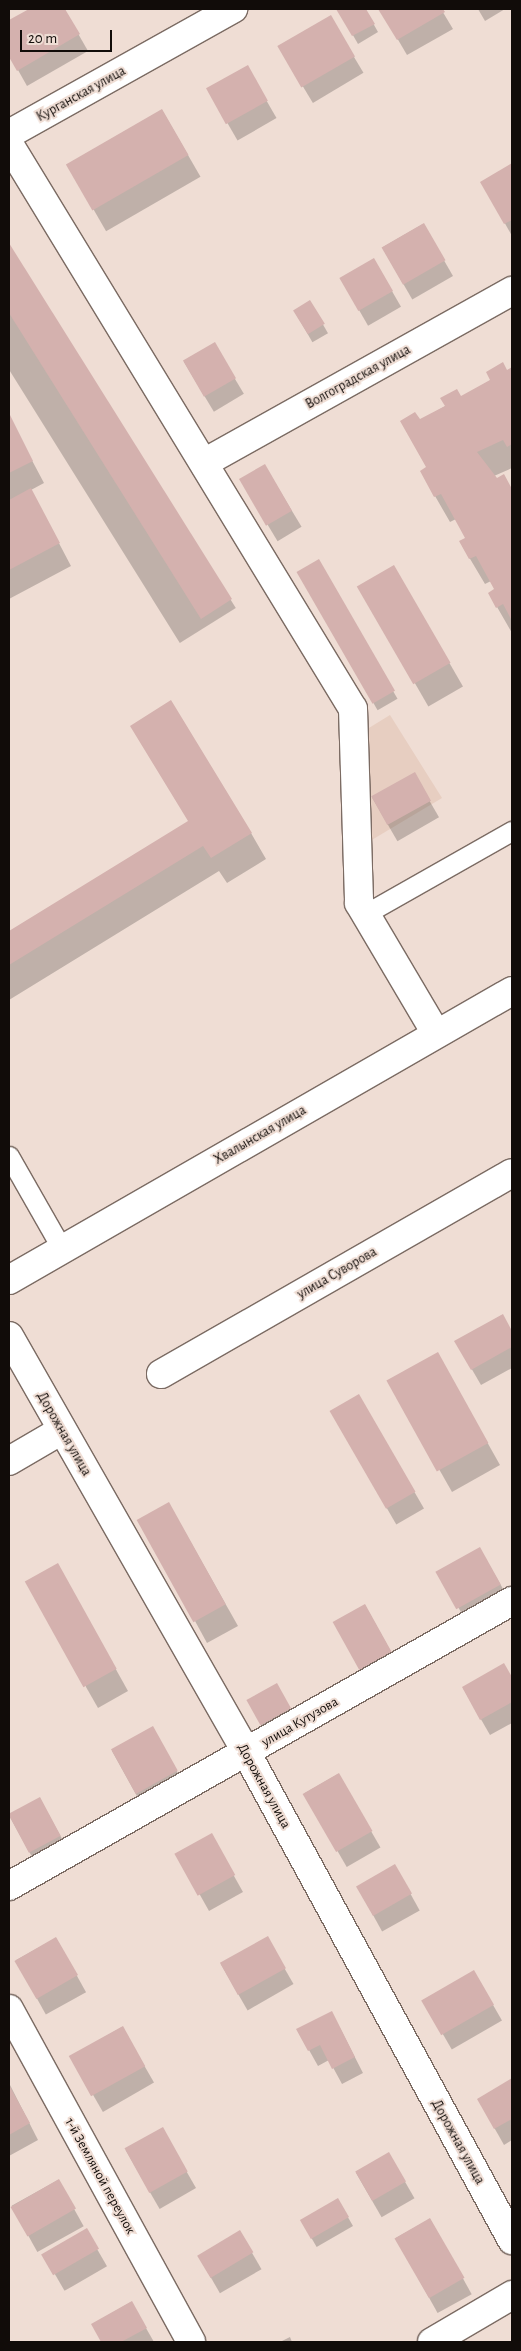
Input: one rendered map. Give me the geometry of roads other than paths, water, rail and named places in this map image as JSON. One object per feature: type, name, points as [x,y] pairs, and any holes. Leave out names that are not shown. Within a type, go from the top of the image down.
[{"type":"street","name":"Курганская улица","points":[[9,134],[233,9]]},
{"type":"street","points":[[9,144],[353,710],[359,902],[436,1032]]},
{"type":"street","name":"Волгоградская улица","points":[[204,463],[512,292]]},
{"type":"street","name":"Хвалынская улица","points":[[9,1280],[436,1032],[512,991]]},
{"type":"street","name":"улица Суворова","points":[[162,1374],[512,1173]]},
{"type":"street","name":"Дорожная улица","points":[[9,1336],[246,1752],[512,2240]]},
{"type":"street","points":[[9,1461],[62,1430]]},
{"type":"street","name":"улица Кутузова","points":[[9,1886],[512,1603]]},
{"type":"street","name":"1-й Земляной переулок","points":[[9,2009],[191,2342]]},
{"type":"street","points":[[432,2342],[512,2296]]},
{"type":"lane","points":[[366,914],[512,831]]},
{"type":"lane","points":[[9,1156],[62,1249]]}]
